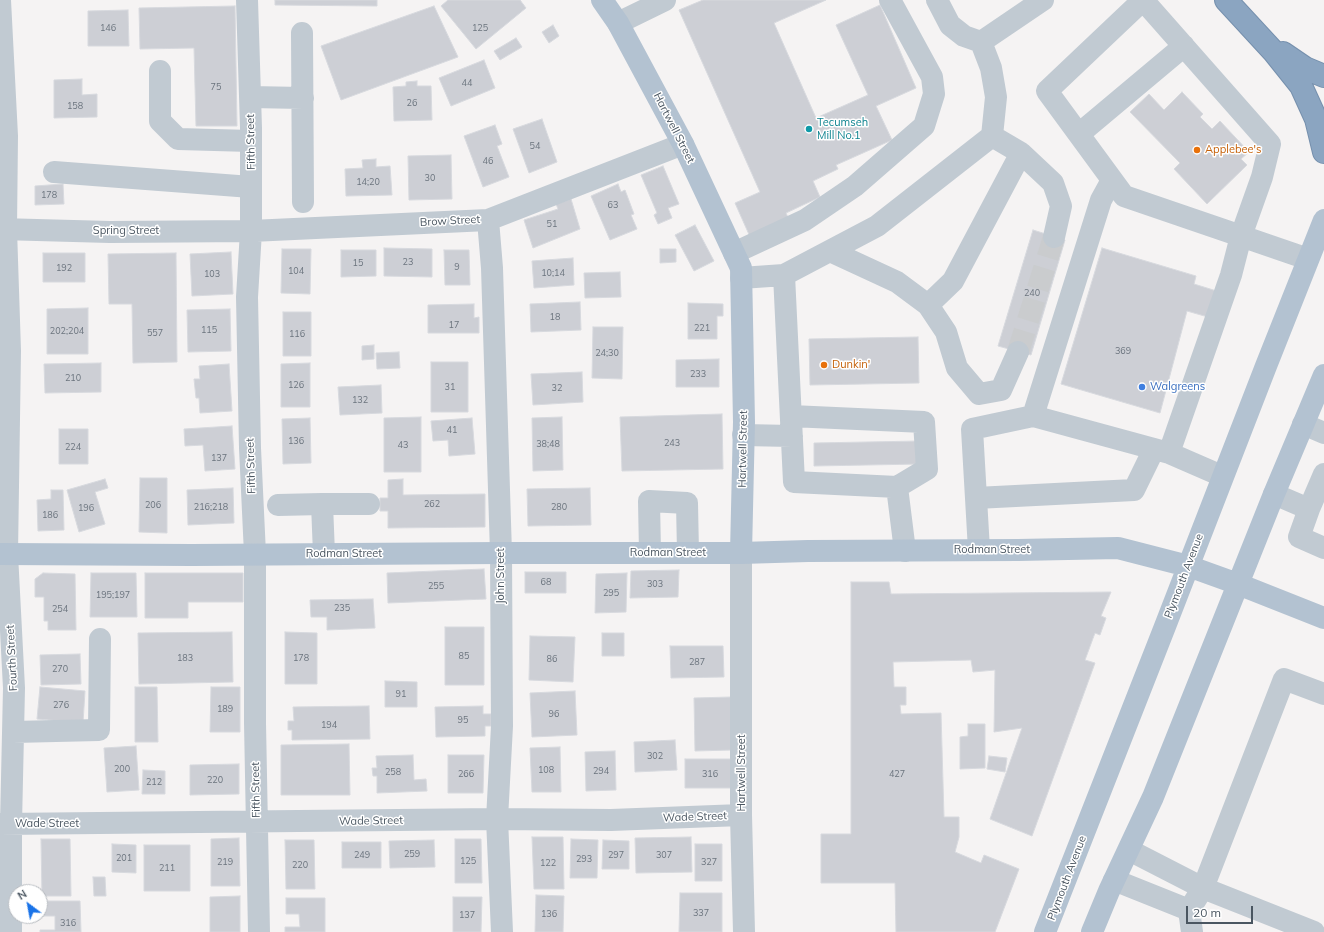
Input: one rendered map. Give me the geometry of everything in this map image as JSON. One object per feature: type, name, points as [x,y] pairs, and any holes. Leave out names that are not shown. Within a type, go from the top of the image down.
[{"type":"highway","points":[[1226,0],[1280,59],[1300,86],[1316,119],[1324,152]]},
{"type":"highway","points":[[1251,27],[1291,59],[1305,68],[1324,76]]},
{"type":"main road","name":"Hartwell Street","points":[[602,0],[618,23],[683,144],[741,268],[743,435],[741,553]]},
{"type":"main road","name":"Plymouth Avenue","points":[[1045,932],[1162,636],[1222,476],[1324,220]]},
{"type":"main road","points":[[1092,932],[1114,880],[1154,797],[1274,494],[1324,375]]},
{"type":"main road","name":"Rodman Street","points":[[3,554],[192,555],[741,553],[1118,548],[1188,566],[1324,618]]},
{"type":"street","name":"Fourth Street","points":[[0,0],[7,136],[3,229],[10,351],[9,451],[3,554],[14,688],[13,732],[5,824],[11,932]]},
{"type":"street","name":"Fifth Street","points":[[247,0],[251,141],[251,231],[247,297],[250,448],[255,554],[256,822],[259,932]]},
{"type":"street","points":[[618,23],[665,0]]},
{"type":"street","points":[[734,253],[805,220],[855,186],[924,126],[934,94],[932,77],[890,0]]},
{"type":"street","points":[[741,278],[784,275],[877,226],[992,136],[996,97],[991,68],[981,42],[964,36],[950,25],[937,0]]},
{"type":"street","points":[[981,42],[1043,0]]},
{"type":"street","points":[[976,498],[1134,490],[1161,451],[1231,275],[1241,236],[1262,177],[1270,144],[1143,0],[1048,91],[1124,196],[1241,236],[1308,259]]},
{"type":"street","points":[[302,33],[303,202]]},
{"type":"street","points":[[1079,134],[1184,46]]},
{"type":"street","points":[[160,71],[160,121],[178,139],[251,141]]},
{"type":"street","points":[[250,96],[303,98]]},
{"type":"street","points":[[992,136],[1021,153],[1053,183],[1061,206],[1054,237]]},
{"type":"street","name":"Brow Street","points":[[251,231],[488,220],[683,144]]},
{"type":"street","points":[[928,305],[953,281],[1021,153]]},
{"type":"street","points":[[54,172],[251,187]]},
{"type":"street","points":[[1033,416],[1101,200],[1112,180]]},
{"type":"street","name":"John Street","points":[[488,220],[492,268],[501,553],[502,726],[497,819],[502,932]]},
{"type":"street","name":"Spring Street","points":[[3,229],[110,232],[251,231]]},
{"type":"street","points":[[830,251],[897,282],[928,305],[946,332],[957,368],[979,394],[1000,390],[1018,352]]},
{"type":"street","points":[[743,435],[791,426],[924,422],[927,469],[897,487],[794,482],[791,426],[784,275]]},
{"type":"street","points":[[979,550],[972,429],[1033,416],[1161,451],[1222,476]]},
{"type":"street","points":[[1303,424],[1324,433]]},
{"type":"street","points":[[1324,474],[1308,509],[1299,537],[1324,548]]},
{"type":"street","points":[[897,487],[905,551]]},
{"type":"street","points":[[1274,494],[1308,509]]},
{"type":"street","points":[[650,553],[649,501],[687,503],[688,553]]},
{"type":"street","points":[[322,504],[324,554]]},
{"type":"street","points":[[278,505],[369,504]]},
{"type":"street","name":"Hartwell Street","points":[[741,553],[744,932]]},
{"type":"street","points":[[13,732],[99,730],[100,639]]},
{"type":"street","points":[[1192,932],[1189,910],[1203,888],[1284,679],[1324,694]]},
{"type":"street","name":"Wade Street","points":[[5,824],[497,819],[611,820],[742,815]]},
{"type":"street","points":[[1129,850],[1203,888],[1314,932]]},
{"type":"street","points":[[1114,880],[1189,910]]},
{"type":"building","points":[[275,0],[377,0],[377,6],[275,5]]},
{"type":"building","points":[[448,0],[520,0],[526,8],[476,49],[441,6]]},
{"type":"building","name":"Tecumseh Mill No.1","points":[[703,0],[826,0],[774,23],[816,118],[868,95],[836,25],[880,5],[916,88],[876,106],[892,140],[836,165],[838,169],[813,181],[820,197],[786,213],[790,222],[751,239],[735,203],[760,192],[679,10]]},
{"type":"building","points":[[235,6],[237,126],[196,126],[194,48],[140,49],[139,8]]},
{"type":"building","points":[[434,6],[458,57],[341,100],[321,46]]},
{"type":"building","points":[[128,10],[129,46],[88,46],[88,11]]},
{"type":"building","points":[[553,25],[559,36],[549,43],[542,32]]},
{"type":"building","points":[[516,38],[522,47],[500,60],[494,51]]},
{"type":"building","points":[[484,60],[495,88],[451,106],[439,78]]},
{"type":"building","points":[[82,79],[82,95],[97,94],[97,117],[54,118],[54,80]]},
{"type":"building","points":[[417,81],[417,86],[431,86],[432,120],[394,121],[393,87],[406,86],[406,82]]},
{"type":"building","points":[[1182,92],[1203,114],[1200,117],[1212,129],[1220,121],[1249,152],[1241,159],[1247,165],[1207,204],[1174,169],[1180,163],[1130,112],[1149,94],[1164,110]]},
{"type":"building","points":[[542,119],[557,162],[529,173],[513,129]]},
{"type":"building","points":[[495,125],[502,144],[497,146],[509,177],[483,187],[464,136]]},
{"type":"building","points":[[451,155],[452,199],[409,200],[408,156]]},
{"type":"building","points":[[376,159],[376,167],[390,166],[392,195],[346,196],[345,169],[363,168],[362,160]]},
{"type":"building","points":[[663,166],[679,204],[668,208],[672,218],[658,224],[654,215],[657,213],[641,175]]},
{"type":"building","points":[[63,184],[64,204],[35,205],[35,186]]},
{"type":"building","points":[[618,184],[621,192],[625,190],[634,214],[631,215],[637,229],[610,240],[591,196]]},
{"type":"building","points":[[571,199],[580,229],[533,248],[524,220],[558,209],[556,204]]},
{"type":"building","points":[[695,225],[714,261],[694,271],[675,235]]},
{"type":"building","points":[[1033,230],[1065,240],[1031,355],[998,346]]},
{"type":"building","points":[[384,248],[432,249],[432,277],[384,276]]},
{"type":"building","points":[[1102,248],[1196,276],[1194,284],[1223,293],[1215,319],[1187,311],[1160,413],[1061,384]]},
{"type":"building","points":[[282,249],[311,249],[310,294],[281,293]]},
{"type":"building","points":[[660,249],[676,249],[676,262],[660,263]]},
{"type":"building","points":[[341,250],[376,250],[376,276],[341,277]]},
{"type":"building","points":[[444,250],[469,250],[470,285],[445,285]]},
{"type":"building","points":[[231,252],[233,294],[192,296],[190,254]]},
{"type":"building","points":[[43,253],[85,253],[85,282],[43,282]]},
{"type":"building","points":[[176,253],[177,362],[133,363],[132,304],[109,304],[108,254]]},
{"type":"building","points":[[573,258],[574,285],[534,288],[532,261]]},
{"type":"building","points":[[620,272],[621,297],[585,298],[584,273]]},
{"type":"building","points":[[580,302],[581,330],[531,332],[530,304]]},
{"type":"building","points":[[688,303],[723,304],[723,316],[717,316],[717,339],[688,339]]},
{"type":"building","points":[[474,304],[474,318],[479,317],[479,333],[428,333],[428,305]]},
{"type":"building","points":[[88,308],[88,354],[47,354],[47,309]]},
{"type":"building","points":[[230,309],[231,351],[188,352],[187,310]]},
{"type":"building","points":[[283,312],[311,312],[311,356],[283,356]]},
{"type":"building","points":[[593,327],[623,327],[622,379],[592,378]]},
{"type":"building","points":[[918,337],[919,383],[810,385],[809,339]]},
{"type":"building","points":[[374,345],[374,359],[362,360],[362,346]]},
{"type":"building","points":[[399,352],[400,368],[377,369],[376,353]]},
{"type":"building","points":[[719,359],[719,387],[676,387],[676,360]]},
{"type":"building","points":[[431,362],[468,362],[468,412],[431,412]]},
{"type":"building","points":[[101,363],[101,392],[45,393],[44,364]]},
{"type":"building","points":[[310,363],[310,407],[281,407],[281,364]]},
{"type":"building","points":[[229,364],[232,411],[200,413],[199,398],[196,398],[194,379],[200,379],[199,366]]},
{"type":"building","points":[[582,372],[583,402],[533,405],[531,374]]},
{"type":"building","points":[[381,385],[382,413],[340,415],[338,387]]},
{"type":"building","points":[[722,414],[723,469],[622,471],[620,417]]},
{"type":"building","points":[[421,417],[421,472],[384,472],[384,418]]},
{"type":"building","points":[[562,417],[563,470],[533,471],[532,418]]},
{"type":"building","points":[[310,418],[311,463],[283,464],[282,419]]},
{"type":"building","points":[[472,418],[475,454],[449,456],[448,440],[433,441],[431,421]]},
{"type":"building","points":[[232,426],[235,469],[205,471],[203,445],[185,446],[184,429]]},
{"type":"building","points":[[59,429],[88,429],[88,464],[59,464]]},
{"type":"building","points":[[920,441],[920,464],[814,466],[814,443]]},
{"type":"building","points":[[140,478],[167,478],[167,533],[139,532]]},
{"type":"building","points":[[105,479],[108,488],[95,492],[105,524],[79,532],[67,490]]},
{"type":"building","points":[[403,479],[403,495],[485,494],[485,527],[388,528],[388,511],[380,511],[380,498],[388,498],[388,480]]},
{"type":"building","points":[[233,488],[234,523],[188,525],[187,490]]},
{"type":"building","points":[[590,488],[591,525],[528,526],[527,489]]},
{"type":"building","points":[[51,490],[63,490],[64,530],[38,531],[37,500],[51,499]]},
{"type":"building","points":[[484,569],[486,599],[388,603],[387,573]]},
{"type":"building","points":[[679,570],[678,597],[630,598],[631,571]]},
{"type":"building","points":[[525,572],[566,572],[566,593],[525,593]]},
{"type":"building","points":[[43,573],[75,574],[76,630],[48,630],[48,621],[44,621],[44,597],[35,597],[35,579]]},
{"type":"building","points":[[91,573],[136,573],[137,617],[90,617]]},
{"type":"building","points":[[145,573],[243,573],[243,602],[188,602],[188,618],[145,618]]},
{"type":"building","points":[[627,573],[626,612],[595,613],[596,574]]},
{"type":"building","points":[[851,582],[889,582],[891,594],[1111,592],[1101,616],[1106,618],[1100,635],[1095,633],[1085,660],[1095,663],[1032,836],[990,819],[1022,728],[994,732],[995,670],[973,672],[971,660],[893,662],[894,687],[906,687],[906,705],[900,705],[901,714],[941,713],[944,817],[959,817],[959,837],[955,852],[981,863],[984,855],[1019,869],[995,932],[896,932],[895,883],[821,883],[821,834],[851,834]]},
{"type":"building","points":[[373,599],[375,628],[327,630],[327,617],[311,617],[310,600]]},
{"type":"building","points":[[445,627],[484,627],[484,685],[445,685]]},
{"type":"building","points":[[232,632],[233,682],[139,684],[138,633]]},
{"type":"building","points":[[285,632],[317,633],[317,684],[285,684]]},
{"type":"building","points":[[602,633],[624,633],[624,656],[602,656]]},
{"type":"building","points":[[530,636],[575,637],[573,682],[529,680]]},
{"type":"building","points":[[670,646],[723,646],[724,677],[671,678]]},
{"type":"building","points":[[80,654],[81,684],[41,685],[40,655]]},
{"type":"building","points":[[385,681],[417,682],[417,707],[385,707]]},
{"type":"building","points":[[40,687],[85,691],[83,723],[37,719]]},
{"type":"building","points":[[135,687],[157,687],[158,742],[135,742]]},
{"type":"building","points":[[211,687],[240,687],[240,732],[210,732]]},
{"type":"building","points":[[575,691],[577,735],[532,737],[530,693]]},
{"type":"building","points":[[731,697],[732,750],[695,751],[694,698]]},
{"type":"building","points":[[369,706],[370,739],[292,740],[292,730],[288,730],[288,721],[294,721],[293,707]]},
{"type":"building","points":[[483,706],[483,714],[491,714],[491,726],[485,726],[485,736],[436,737],[435,707]]},
{"type":"building","points":[[968,724],[985,724],[985,768],[960,769],[960,737],[968,736]]},
{"type":"building","points":[[675,740],[677,770],[635,772],[634,742]]},
{"type":"building","points":[[349,744],[350,795],[281,795],[281,745]]},
{"type":"building","points":[[136,746],[139,790],[107,792],[104,748]]},
{"type":"building","points":[[560,747],[561,792],[532,792],[530,748]]},
{"type":"building","points":[[615,751],[616,790],[586,791],[585,752]]},
{"type":"building","points":[[413,755],[414,780],[426,779],[427,791],[377,793],[377,776],[373,776],[372,768],[377,768],[376,756]]},
{"type":"building","points":[[448,755],[484,755],[483,793],[448,793]]},
{"type":"building","points":[[989,756],[1007,758],[1005,772],[987,769]]},
{"type":"building","points":[[685,759],[735,759],[735,788],[685,788]]},
{"type":"building","points":[[239,764],[239,794],[190,795],[190,765]]},
{"type":"building","points":[[143,770],[165,771],[165,794],[142,794]]},
{"type":"building","points":[[532,837],[563,837],[564,889],[534,889]]},
{"type":"building","points":[[691,837],[692,872],[636,873],[635,838]]},
{"type":"building","points":[[239,838],[240,886],[211,886],[211,839]]},
{"type":"building","points":[[41,839],[70,839],[71,896],[48,896],[48,884],[42,884]]},
{"type":"building","points":[[455,839],[481,839],[482,883],[455,883]]},
{"type":"building","points":[[571,839],[598,840],[597,878],[570,878]]},
{"type":"building","points":[[285,840],[314,840],[315,889],[286,889]]},
{"type":"building","points":[[434,840],[435,867],[390,868],[389,841]]},
{"type":"building","points":[[603,840],[629,841],[629,869],[602,869]]},
{"type":"building","points":[[342,842],[381,842],[381,868],[342,868]]},
{"type":"building","points":[[112,844],[136,845],[136,873],[112,872]]},
{"type":"building","points":[[695,844],[722,844],[722,881],[695,881]]},
{"type":"building","points":[[144,845],[190,845],[190,891],[144,891]]},
{"type":"building","points":[[93,877],[105,877],[106,896],[94,896]]},
{"type":"building","points":[[680,893],[722,893],[722,932],[679,932]]},
{"type":"building","points":[[536,895],[564,896],[563,932],[535,932]]},
{"type":"building","points":[[240,896],[240,932],[210,932],[210,897]]},
{"type":"building","points":[[453,897],[482,897],[481,932],[453,932]]},
{"type":"building","points":[[286,898],[325,898],[325,932],[285,932],[285,927],[300,927],[299,914],[286,914]]},
{"type":"building","points":[[48,901],[80,901],[81,932],[40,932],[40,930],[55,930],[55,916],[48,916]]},
{"type":"tunnel","points":[[1018,352],[1054,237]]},
{"type":"place","name":"Tecumseh Mill No.1","points":[[809,129]]},
{"type":"place","name":"Applebee's","points":[[1197,150]]},
{"type":"place","name":"Dunkin'","points":[[824,365]]},
{"type":"place","name":"Walgreens","points":[[1142,387]]}]
